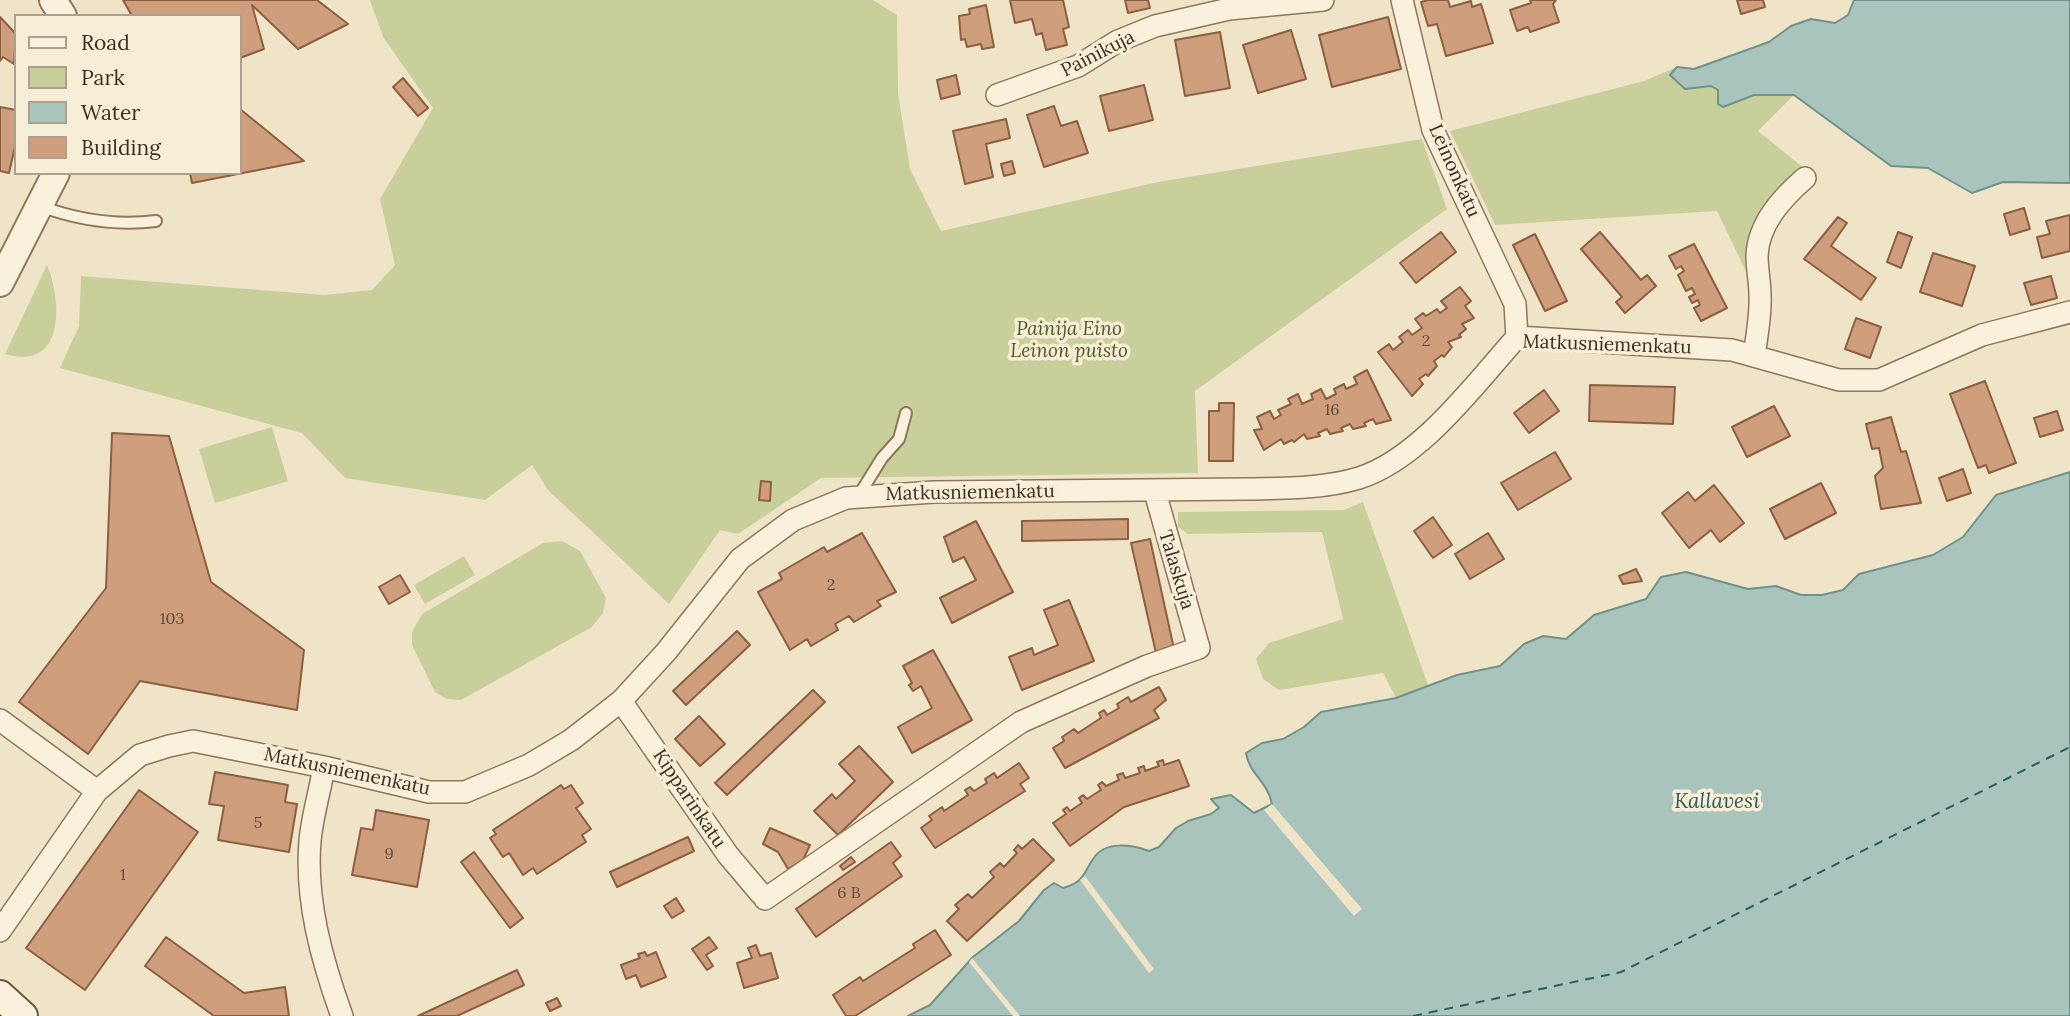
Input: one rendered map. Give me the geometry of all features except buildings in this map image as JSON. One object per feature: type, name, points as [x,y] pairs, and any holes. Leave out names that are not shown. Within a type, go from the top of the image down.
[{"type":"main road","points":[[0,995],[23,1016]]},
{"type":"street","name":"Painikuja","points":[[997,95],[1078,66],[1118,41],[1155,26],[1229,9],[1323,0]]},
{"type":"street","name":"Leinonkatu","points":[[1402,0],[1433,130],[1515,304],[1517,337]]},
{"type":"street","points":[[0,283],[55,175]]},
{"type":"street","points":[[1754,355],[1760,296],[1757,252],[1769,217],[1787,193],[1805,178]]},
{"type":"street","name":"Matkusniemenkatu","points":[[0,931],[97,791],[141,755],[193,741],[324,767],[429,792],[466,792],[529,765],[571,740],[621,701],[666,652],[740,559],[793,520],[859,495],[1155,492],[1309,487],[1360,478],[1404,456],[1517,337],[1732,350],[1839,380],[1879,380],[1982,335],[2070,312]]},
{"type":"street","name":"Talaskuja","points":[[763,896],[1021,722],[1147,666],[1199,648],[1155,492]]},
{"type":"street","name":"Kipparinkatu","points":[[621,701],[728,855],[763,896]]},
{"type":"street","points":[[0,720],[97,791]]},
{"type":"street","points":[[324,767],[310,840],[310,886],[326,972],[342,1016]]},
{"type":"lane","points":[[40,206],[63,214],[123,225],[156,221]]},
{"type":"lane","points":[[859,495],[882,458],[899,439],[906,413]]},
{"type":"green space","name":"Painija Eino Leinon puisto","points":[[370,0],[873,0],[897,15],[898,93],[910,169],[941,231],[1158,182],[1422,139],[1447,209],[1195,391],[1198,473],[821,478],[738,534],[720,530],[669,604],[548,490],[532,465],[485,500],[345,478],[302,433],[60,368],[79,326],[81,276],[324,295],[372,290],[395,265],[380,199],[433,108],[383,37]]},
{"type":"green space","points":[[1677,67],[1670,75],[1685,89],[1711,85],[1718,90],[1718,104],[1722,106],[1754,95],[1794,95],[1758,131],[1805,169],[1749,278],[1717,211],[1495,225],[1450,131],[1644,81]]},
{"type":"green space","points":[[47,265],[52,280],[56,315],[48,344],[39,353],[24,357],[5,354]]},
{"type":"green space","points":[[272,427],[288,481],[215,503],[199,449]]},
{"type":"green space","points":[[1363,502],[1429,688],[1396,698],[1383,673],[1279,690],[1263,679],[1256,659],[1269,643],[1343,619],[1322,532],[1188,534],[1178,527],[1178,512],[1344,510]]},
{"type":"green space","points":[[562,541],[580,551],[606,598],[603,613],[592,627],[461,700],[447,699],[435,692],[412,645],[412,632],[422,614],[543,543]]},
{"type":"green space","points":[[464,556],[475,575],[425,604],[414,585]]},
{"type":"water","points":[[1854,0],[2070,0],[2070,183],[2003,182],[1972,193],[1928,168],[1891,166],[1794,95],[1754,95],[1723,107],[1718,104],[1718,90],[1711,86],[1685,89],[1670,75],[1677,67],[1694,69],[1769,42],[1791,26],[1811,19],[1835,23],[1848,15]]},
{"type":"water","name":"Kallavesi","points":[[2070,472],[2070,1016],[908,1016],[930,1005],[973,957],[1019,921],[1044,890],[1054,883],[1063,888],[1075,883],[1104,849],[1127,846],[1149,851],[1159,847],[1176,828],[1219,808],[1211,799],[1231,795],[1254,813],[1272,804],[1246,753],[1262,743],[1283,739],[1304,727],[1321,712],[1396,698],[1457,675],[1500,666],[1524,644],[1543,636],[1566,639],[1594,615],[1646,599],[1661,577],[1686,572],[1748,589],[1776,586],[1801,595],[1822,595],[1843,590],[1859,574],[1933,555],[1963,537],[1996,495]]},
{"type":"pier","points":[[1272,804],[1362,909],[1354,916],[1264,810]]},
{"type":"pier","points":[[1085,876],[1154,969],[1149,973],[1080,880]]},
{"type":"pier","points":[[972,958],[1020,1016],[1013,1016],[969,962]]},
{"type":"ferry route","points":[[1413,1016],[1621,972],[2070,747]]}]
